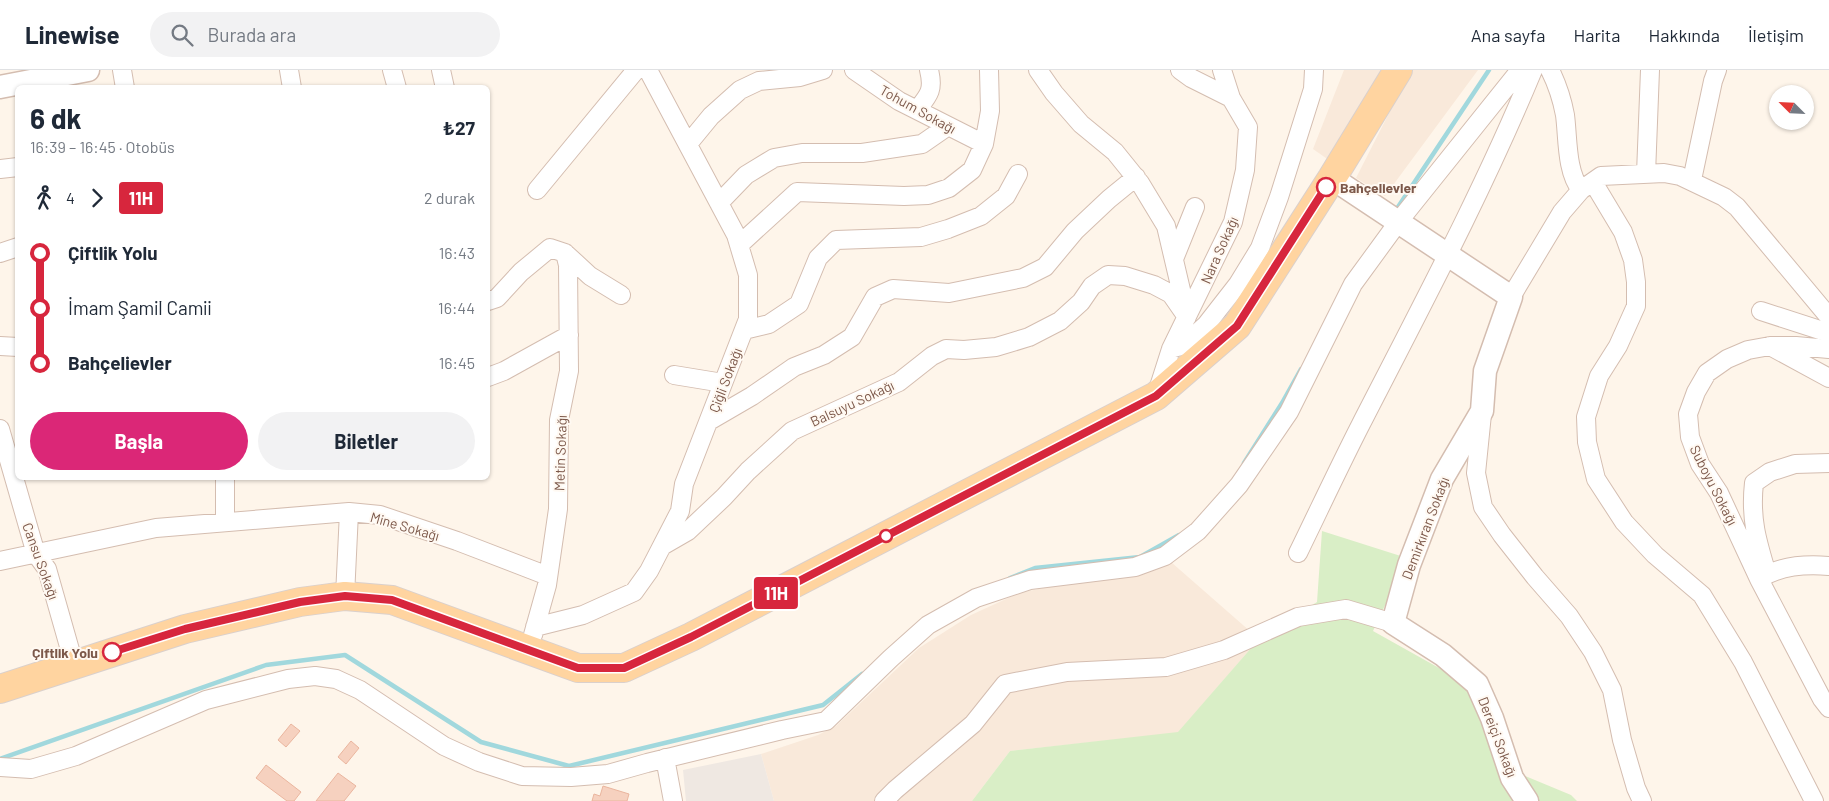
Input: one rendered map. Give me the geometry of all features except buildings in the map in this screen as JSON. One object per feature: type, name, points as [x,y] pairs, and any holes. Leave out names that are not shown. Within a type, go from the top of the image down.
[{"type":"main road","points":[[0,688],[185,629],[300,602],[345,596],[392,600],[531,638],[578,668],[624,668],[691,637],[1156,396],[1237,326],[1332,178],[1398,70]]},
{"type":"street","points":[[0,87],[88,70]]},
{"type":"street","points":[[122,70],[124,85]]},
{"type":"street","points":[[289,70],[292,85]]},
{"type":"street","points":[[392,70],[396,85]]},
{"type":"street","points":[[441,70],[444,85]]},
{"type":"street","points":[[537,190],[636,70]]},
{"type":"street","name":"Çiğli Sokağı","points":[[531,638],[634,592],[649,570],[680,511],[684,484],[748,319],[748,274],[736,235],[648,70]]},
{"type":"street","points":[[688,144],[711,116],[740,90],[758,81],[800,77],[823,70]]},
{"type":"street","name":"Tohum Sokağı","points":[[854,70],[899,101],[984,144]]},
{"type":"street","points":[[917,110],[929,94],[932,82],[930,70]]},
{"type":"street","points":[[739,245],[797,192],[928,196],[949,188],[972,170],[984,144],[990,111],[990,70]]},
{"type":"street","points":[[1038,70],[1054,94],[1081,124],[1115,152],[1136,177],[1166,226],[1187,317]]},
{"type":"street","points":[[1180,70],[1191,78],[1231,98]]},
{"type":"street","name":"Nara Sokağı","points":[[1156,396],[1171,349],[1233,222],[1245,170],[1248,127],[1231,98],[1222,70]]},
{"type":"street","points":[[1171,349],[1184,345],[1206,325],[1238,284],[1260,248],[1280,196],[1313,89],[1314,70]]},
{"type":"street","points":[[0,767],[31,769],[67,758],[206,700],[288,679],[315,676],[336,679],[360,690],[444,746],[479,762],[522,776],[571,777],[608,774],[665,758],[826,721],[928,625],[976,598],[1030,580],[1135,567],[1165,556],[1198,531],[1238,485],[1289,412],[1353,284],[1392,217],[1520,70]]},
{"type":"street","points":[[1298,553],[1360,426],[1448,254],[1534,70]]},
{"type":"street","points":[[1550,70],[1557,86],[1564,114],[1572,172],[1576,182],[1587,186],[1623,232],[1633,260],[1636,282],[1636,306],[1618,346],[1599,376],[1586,417],[1587,442],[1596,479],[1624,522],[1655,555],[1702,595],[1743,662],[1814,801]]},
{"type":"street","points":[[1646,174],[1650,70]]},
{"type":"street","points":[[1692,180],[1712,81],[1717,70]]},
{"type":"street","points":[[719,203],[746,175],[774,158],[802,153],[862,153],[922,144],[948,126]]},
{"type":"street","points":[[0,169],[15,167]]},
{"type":"street","points":[[1642,801],[1636,788],[1622,740],[1612,690],[1593,652],[1569,616],[1534,577],[1483,507],[1476,473],[1485,371],[1511,296],[1562,212],[1587,186],[1601,176],[1664,173],[1692,180],[1724,197],[1737,207],[1829,317]]},
{"type":"street","points":[[744,330],[770,324],[800,304],[818,258],[836,240],[921,237],[948,229],[981,216],[1006,196],[1018,174]]},
{"type":"street","points":[[709,421],[752,396],[794,367],[824,355],[852,338],[874,297],[893,289],[949,293],[1022,278],[1045,267],[1075,232],[1109,199],[1136,177]]},
{"type":"street","points":[[1332,178],[1511,296]]},
{"type":"street","points":[[1174,259],[1195,207]]},
{"type":"street","points":[[0,253],[15,248]]},
{"type":"street","points":[[490,300],[497,298],[521,272],[550,248],[565,253],[590,276],[621,295]]},
{"type":"street","name":"Metin Sokağı","points":[[531,638],[548,576],[558,509],[559,420],[569,371],[568,265],[565,253]]},
{"type":"street","name":"Balsuyu Sokağı","points":[[662,546],[688,531],[748,471],[792,431],[899,382],[932,356],[946,349],[964,350],[996,347],[1029,337],[1060,321],[1081,302],[1092,286],[1108,274],[1125,276],[1154,285],[1171,294],[1187,317]]},
{"type":"street","points":[[1761,311],[1829,333]]},
{"type":"street","points":[[490,376],[504,371],[569,335]]},
{"type":"street","points":[[0,346],[15,347]]},
{"type":"street","points":[[1770,346],[1829,378]]},
{"type":"street","name":"Suboyu Sokağı","points":[[1829,349],[1770,346],[1748,350],[1727,359],[1707,373],[1696,392],[1688,414],[1690,437],[1700,464],[1719,493],[1763,577],[1822,699],[1829,708]]},
{"type":"street","points":[[674,376],[723,383]]},
{"type":"street","name":"Demirkıran Sokağı","points":[[1393,623],[1409,565],[1442,480],[1482,411]]},
{"type":"street","name":"Cansu Sokağı","points":[[0,429],[6,476],[36,554],[47,569],[74,664]]},
{"type":"street","points":[[1829,462],[1795,464],[1770,472],[1754,483],[1752,504],[1763,577],[1784,569],[1816,564],[1829,566]]},
{"type":"street","points":[[225,480],[226,522]]},
{"type":"street","points":[[345,596],[349,512]]},
{"type":"street","name":"Mine Sokağı","points":[[0,561],[156,528],[349,512],[380,515],[457,541],[548,576]]},
{"type":"street","points":[[884,801],[973,724],[1005,684],[1067,672],[1166,667],[1224,650],[1298,617],[1346,609],[1393,623]]},
{"type":"street","name":"Dereiçi Sokağı","points":[[1393,623],[1443,655],[1477,684],[1492,718],[1512,778],[1528,801]]},
{"type":"street","points":[[665,758],[673,801]]},
{"type":"shaded area","points":[[1344,70],[1389,70],[1333,163],[1313,149]]},
{"type":"shaded area","points":[[1411,70],[1478,70],[1385,196],[1356,178]]},
{"type":"shaded area","points":[[1171,562],[1259,639],[1178,733],[1010,751],[972,801],[774,801],[761,754],[818,735],[836,726],[919,648],[971,615],[1019,593]]},
{"type":"shaded area","points":[[761,754],[774,801],[686,801],[683,770]]},
{"type":"green space","points":[[1322,531],[1407,558],[1373,631],[1473,687],[1496,764],[1571,795],[1577,801],[972,801],[1010,751],[1178,732],[1259,639],[1317,602]]},
{"type":"waterway","points":[[1394,213],[1489,70]]},
{"type":"waterway","points":[[1244,463],[1301,369]]},
{"type":"waterway","points":[[1010,578],[1035,568],[1140,557],[1179,535]]},
{"type":"waterway","points":[[0,759],[266,665],[345,655],[481,742],[569,766],[823,705],[862,674]]},
{"type":"bus line","name":"11H","points":[[112,652],[185,629],[300,602],[345,596],[392,600],[578,668],[624,668],[691,637],[1156,396],[1237,326],[1326,187]]},
{"type":"place","name":"Bahçelievler","points":[[1326,187]]},
{"type":"place","name":"Çiftlik Yolu","points":[[112,652]]}]
